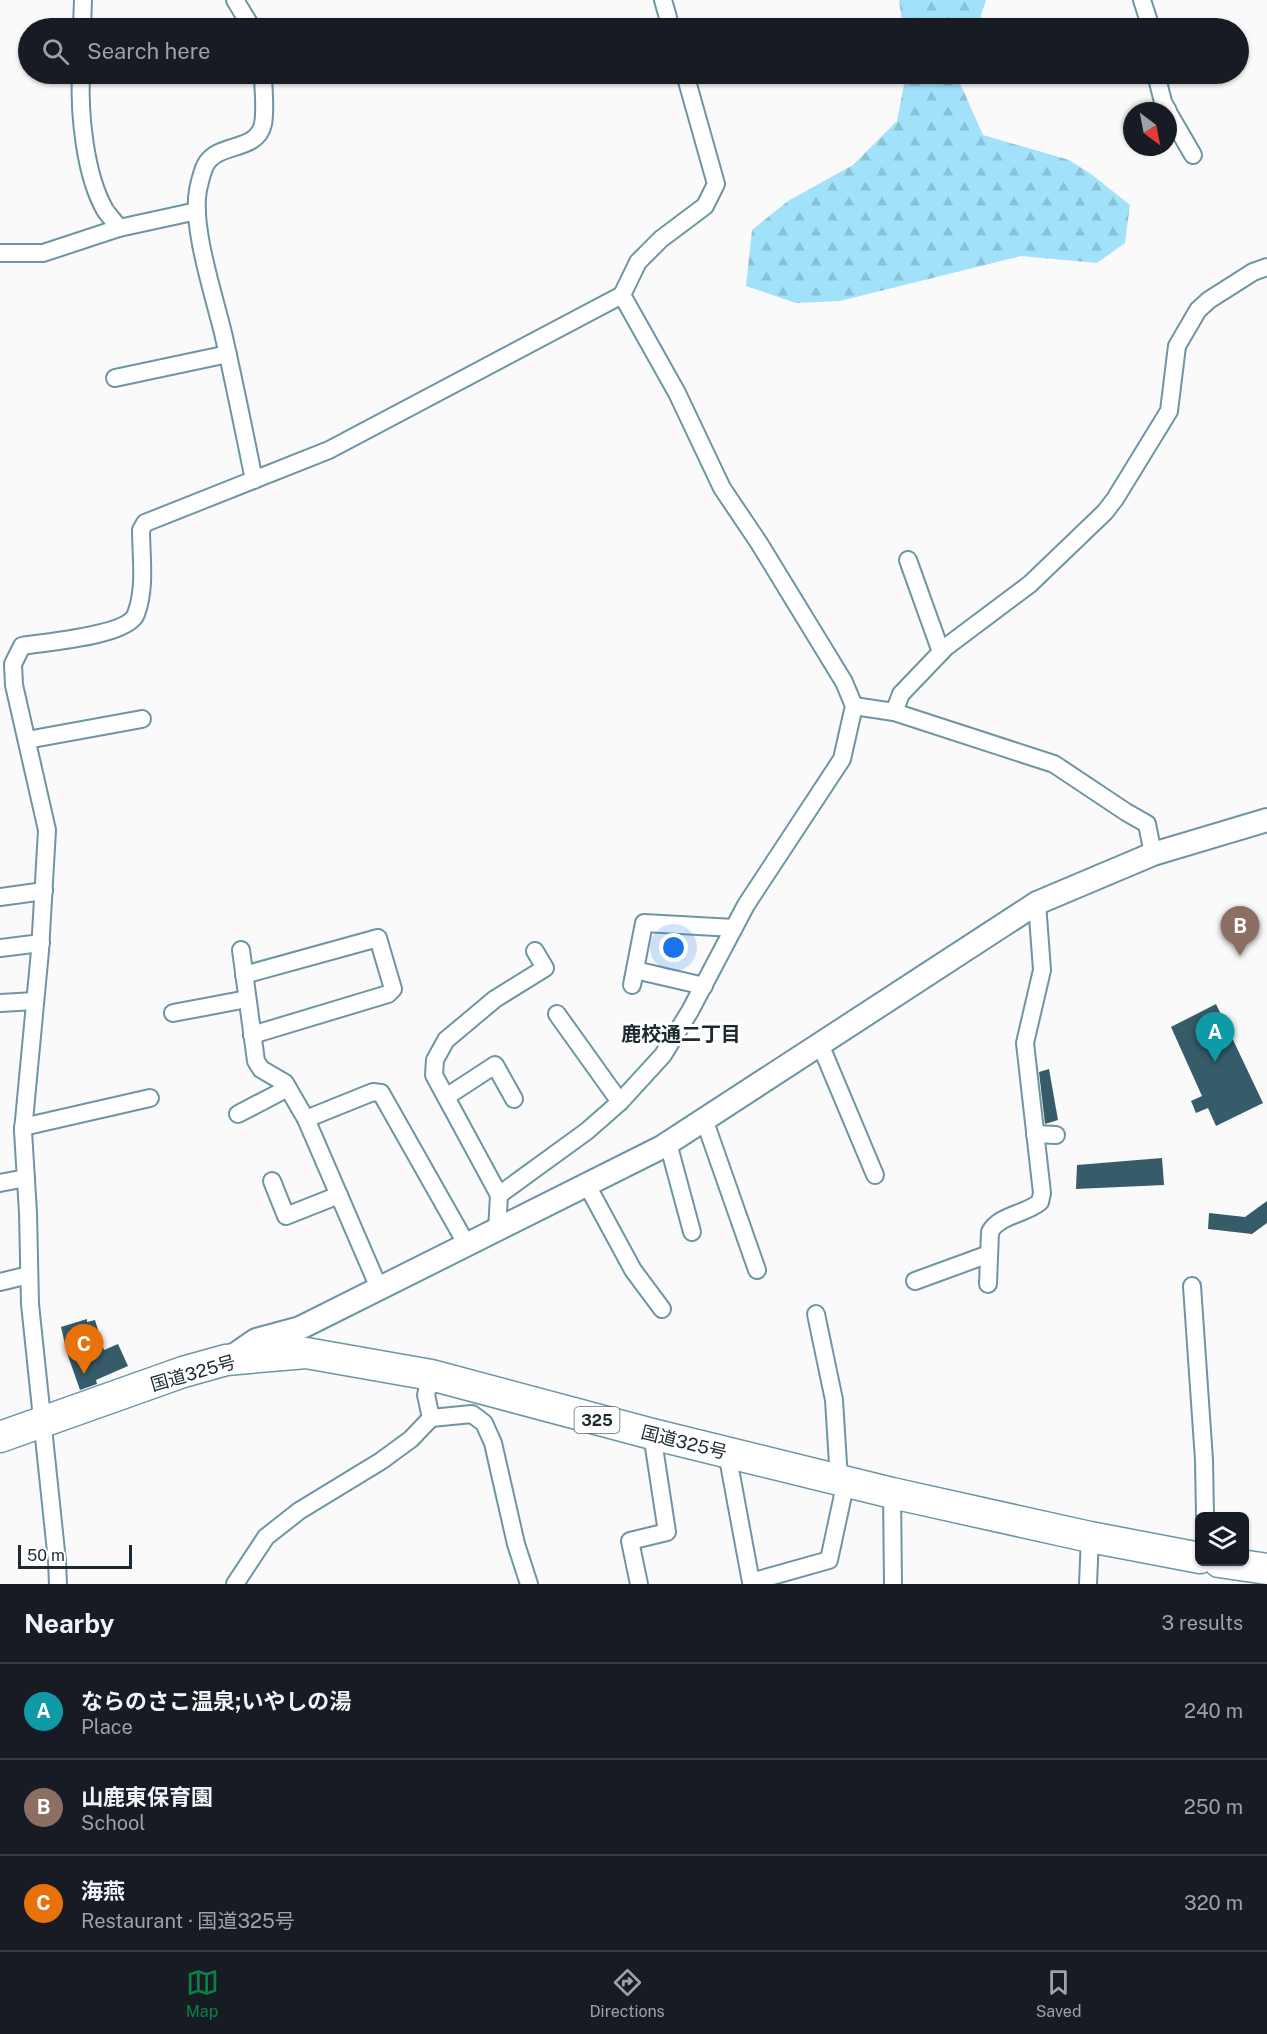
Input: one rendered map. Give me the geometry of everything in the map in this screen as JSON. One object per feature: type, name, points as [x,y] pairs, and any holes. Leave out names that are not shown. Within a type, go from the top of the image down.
[{"type":"highway","name":"国道325号","points":[[0,1437],[183,1372],[303,1340],[727,1453],[1090,1537],[1195,1557]]},
{"type":"highway","points":[[1246,1566],[1267,1569]]},
{"type":"street","points":[[82,18],[83,0]]},
{"type":"street","points":[[235,0],[246,18]]},
{"type":"street","points":[[663,0],[668,18]]},
{"type":"street","points":[[1142,0],[1148,18]]},
{"type":"street","points":[[80,84],[84,139],[90,169],[105,208],[119,228]]},
{"type":"street","points":[[254,480],[228,354],[201,241],[197,211],[198,192],[207,162],[217,153],[253,140],[260,131],[263,122],[262,84]]},
{"type":"street","points":[[58,1584],[30,1304],[23,1127],[41,943],[47,830],[14,685],[13,664],[22,646],[103,633],[124,626],[136,616],[141,587],[141,530],[145,523],[329,450],[622,295],[638,262],[661,238],[705,206],[716,184],[688,84]]},
{"type":"street","points":[[1158,84],[1163,102]]},
{"type":"street","points":[[1177,127],[1193,155]]},
{"type":"street","points":[[0,253],[43,253],[119,228],[197,211]]},
{"type":"street","points":[[894,712],[901,694],[941,652],[1030,584],[1105,512],[1169,411],[1177,346],[1198,310],[1209,300],[1244,278],[1267,267]]},
{"type":"street","points":[[498,1195],[587,1131],[620,1102],[663,1055],[704,986],[746,905],[842,759],[854,706],[844,682],[759,543],[722,488],[677,393],[622,295]]},
{"type":"street","points":[[115,378],[228,354]]},
{"type":"street","points":[[908,560],[941,652]]},
{"type":"street","points":[[854,706],[894,712],[1054,764],[1147,824],[1154,854]]},
{"type":"street","points":[[27,740],[142,718]]},
{"type":"street","points":[[303,1340],[379,1288],[668,1143],[1037,903],[1154,854],[1267,820]]},
{"type":"street","points":[[0,897],[44,891]]},
{"type":"street","points":[[987,1284],[990,1232],[993,1226],[1032,1209],[1041,1202],[1042,1193],[1025,1043],[1042,970],[1037,903]]},
{"type":"street","points":[[704,986],[633,978],[644,923],[734,928]]},
{"type":"street","points":[[244,975],[378,938],[393,989],[388,994],[252,1035]]},
{"type":"street","points":[[0,948],[41,943]]},
{"type":"street","points":[[240,950],[256,1061],[261,1069],[285,1083],[306,1119],[379,1288]]},
{"type":"street","points":[[496,1231],[498,1195],[434,1075],[435,1060],[446,1040],[495,999],[545,968],[535,951]]},
{"type":"street","points":[[173,1013],[248,999]]},
{"type":"street","points":[[0,1003],[35,1001]]},
{"type":"street","points":[[557,1014],[620,1102]]},
{"type":"street","points":[[820,1044],[875,1174]]},
{"type":"street","points":[[446,1097],[495,1065],[514,1099]]},
{"type":"street","points":[[238,1114],[288,1088]]},
{"type":"street","points":[[306,1119],[374,1092],[381,1093],[467,1245]]},
{"type":"street","points":[[23,1127],[150,1098]]},
{"type":"street","points":[[704,1119],[757,1270]]},
{"type":"street","points":[[1035,1134],[1056,1134]]},
{"type":"street","points":[[668,1143],[692,1232]]},
{"type":"street","points":[[0,1183],[26,1178]]},
{"type":"street","points":[[272,1181],[286,1216],[339,1195]]},
{"type":"street","points":[[587,1185],[633,1270],[662,1309]]},
{"type":"street","points":[[915,1281],[989,1254]]},
{"type":"street","points":[[0,1282],[29,1275]]},
{"type":"street","points":[[1192,1286],[1204,1460],[1204,1512]]},
{"type":"street","points":[[727,1453],[750,1582],[829,1560],[843,1481],[834,1400],[816,1314]]},
{"type":"street","points":[[431,1375],[426,1395],[431,1418]]},
{"type":"street","points":[[235,1584],[266,1536],[298,1511],[381,1461],[411,1439],[431,1418],[472,1414],[484,1423],[494,1443],[516,1544],[529,1584]]},
{"type":"street","points":[[639,1584],[630,1541],[667,1532],[652,1434]]},
{"type":"street","points":[[892,1492],[893,1584]]},
{"type":"street","points":[[1088,1584],[1090,1537]]},
{"type":"green space","points":[[899,0],[986,0],[980,18],[902,18]]},
{"type":"green space","points":[[904,84],[960,84],[983,135],[1069,160],[1130,205],[1125,243],[1097,263],[1021,256],[840,301],[796,303],[746,286],[752,230],[788,201],[853,165],[897,121]]},
{"type":"building","points":[[1216,1004],[1263,1103],[1216,1126],[1208,1108],[1196,1113],[1191,1101],[1202,1096],[1171,1027]]},
{"type":"building","points":[[1049,1069],[1058,1120],[1045,1124],[1039,1072]]},
{"type":"building","points":[[1162,1158],[1164,1185],[1076,1189],[1077,1165]]},
{"type":"building","points":[[1267,1201],[1267,1223],[1252,1234],[1208,1229],[1209,1213],[1245,1217]]},
{"type":"building","points":[[87,1319],[87,1322],[95,1320],[104,1350],[118,1344],[128,1366],[96,1380],[97,1384],[80,1390],[61,1327]]},
{"type":"place","name":"山鹿東保育園","points":[[1240,956]]},
{"type":"place","name":"ならのさこ温泉;いやしの湯","points":[[1215,1062]]},
{"type":"place","name":"海燕","points":[[84,1374]]},
{"type":"district","name":"鹿校通二丁目","points":[[681,1034]]}]
